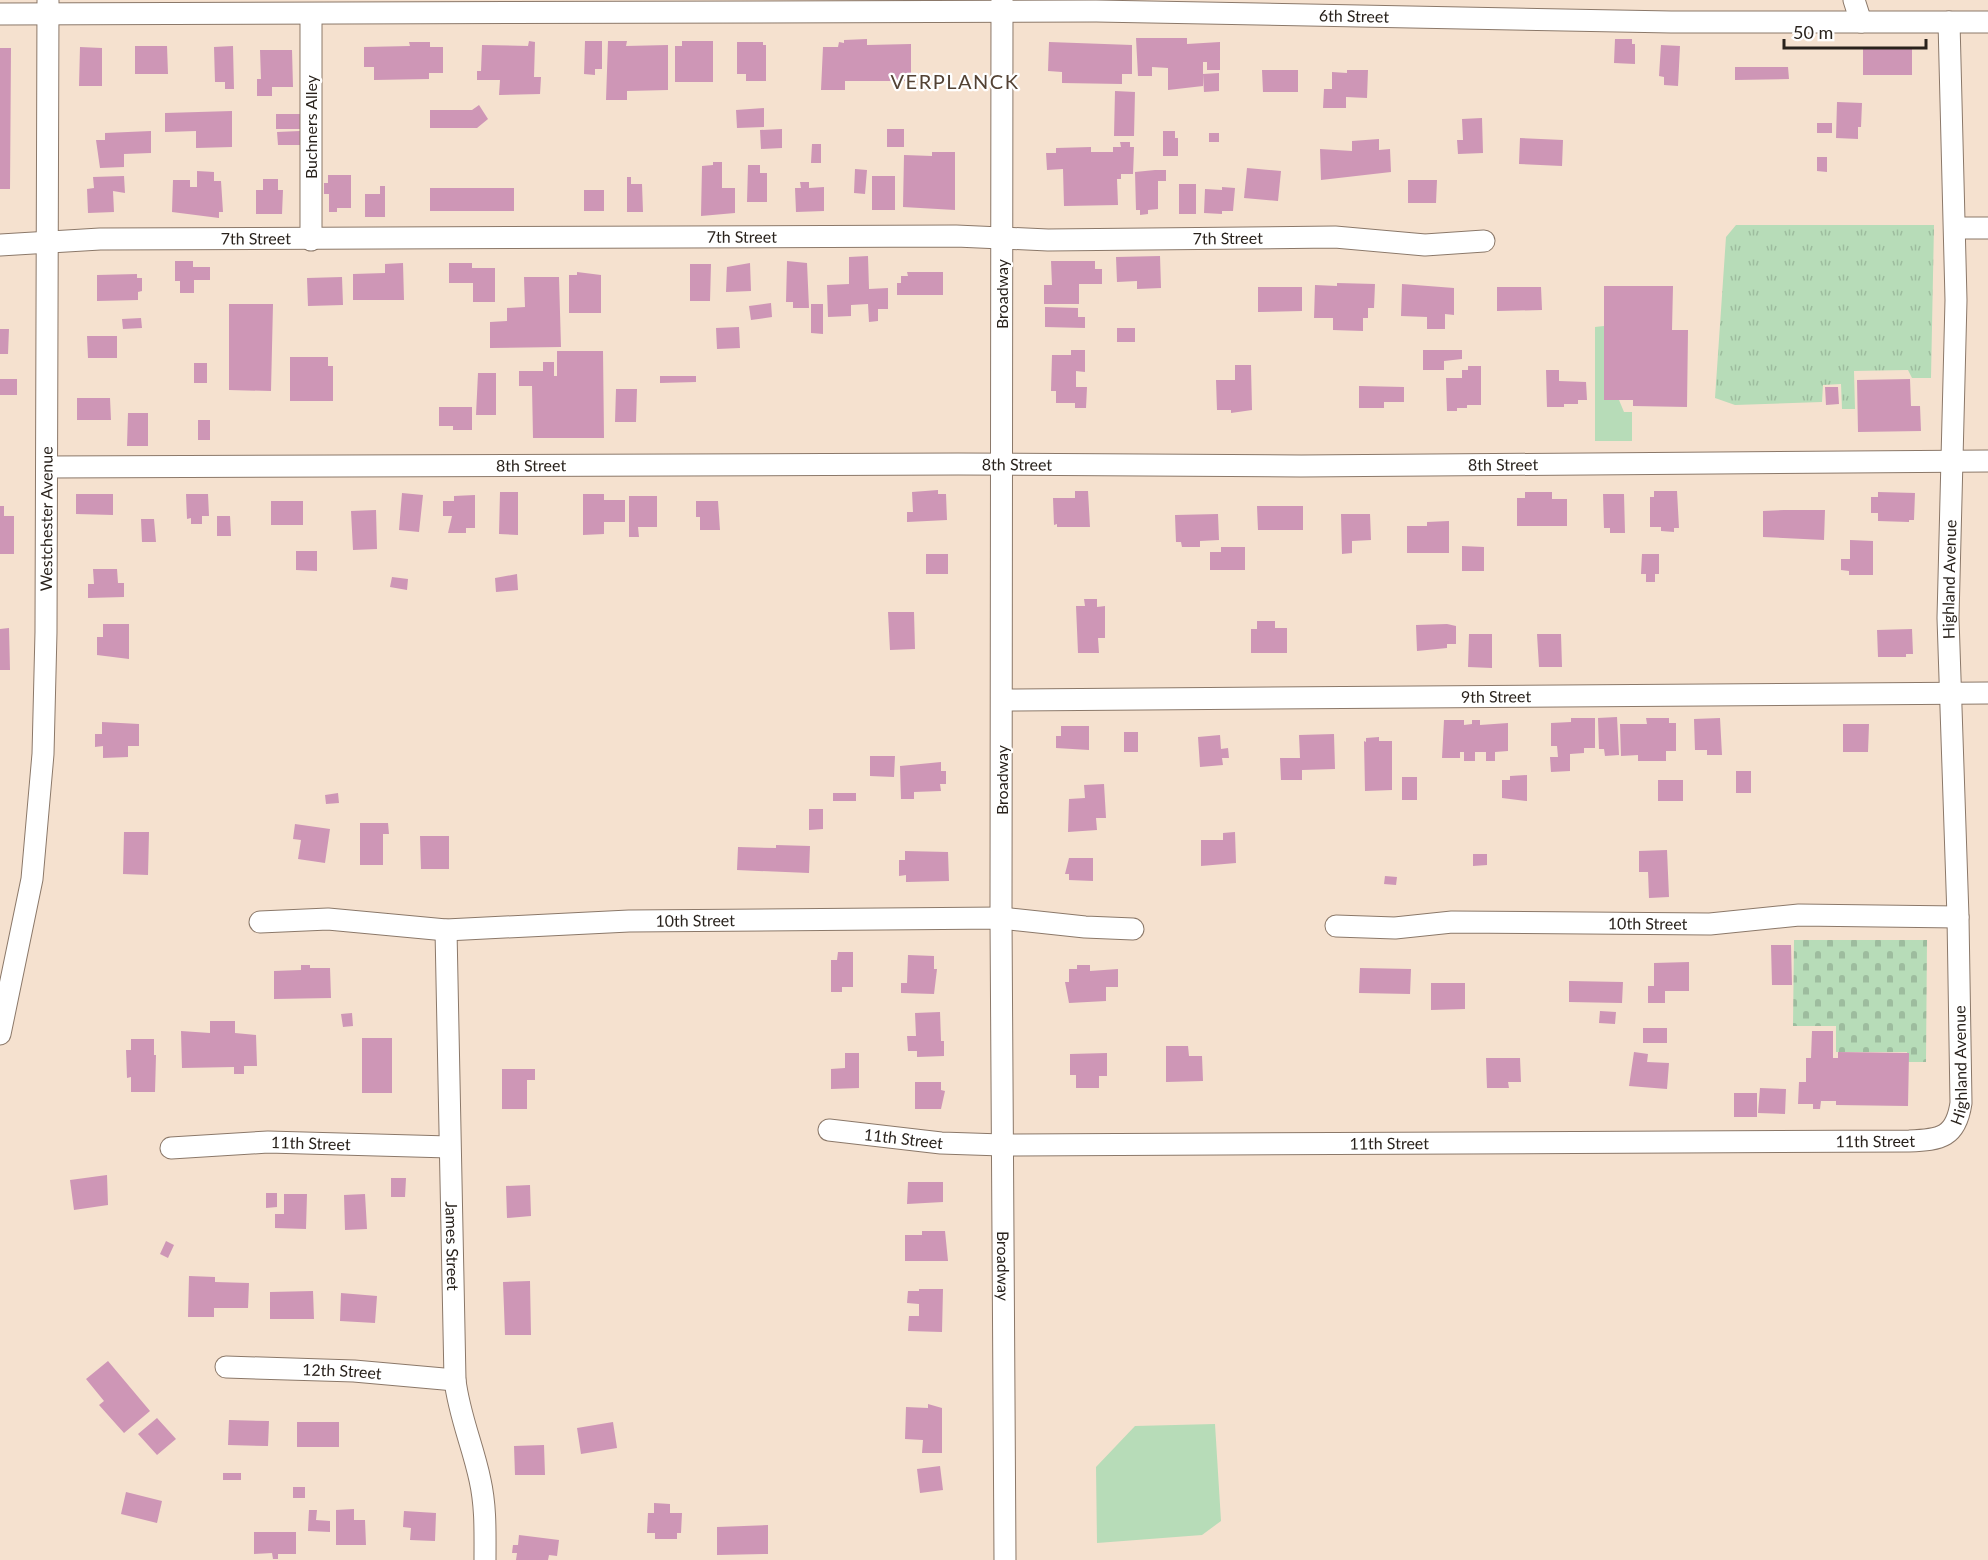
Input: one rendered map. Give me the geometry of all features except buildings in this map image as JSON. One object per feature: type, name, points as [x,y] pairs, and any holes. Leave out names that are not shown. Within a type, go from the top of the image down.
[{"type":"street","points":[[1854,0],[1862,22]]},
{"type":"street","name":"6th Street","points":[[0,14],[48,7],[311,14],[1002,5],[1189,12],[1703,22],[1988,22]]},
{"type":"street","name":"Broadway","points":[[1002,5],[1001,918],[1005,1560]]},
{"type":"street","name":"Westchester Avenue","points":[[0,1034],[25,919],[39,813],[45,693],[48,7]]},
{"type":"street","name":"Buchners Alley","points":[[311,14],[311,240]]},
{"type":"street","name":"Highland Avenue","points":[[1949,22],[1955,228],[1953,461],[1948,578],[1961,1103],[1957,1124],[1949,1133]]},
{"type":"street","points":[[1955,228],[1988,228]]},
{"type":"street","name":"7th Street","points":[[0,245],[48,244],[100,239],[956,236],[1048,240],[1335,237],[1434,245],[1484,241]]},
{"type":"street","name":"8th Street","points":[[47,467],[1278,466],[1988,460]]},
{"type":"street","name":"9th Street","points":[[1002,700],[1988,693]]},
{"type":"street","name":"10th Street","points":[[1336,926],[1395,928],[1452,922],[1710,924],[1799,915],[1958,917]]},
{"type":"street","name":"10th Street","points":[[260,922],[328,919],[446,930],[641,921],[1001,918],[1085,927],[1133,929]]},
{"type":"street","name":"James Street","points":[[446,930],[455,1380],[482,1491],[485,1510],[485,1560]]},
{"type":"street","name":"11th Street","points":[[829,1130],[941,1143],[1002,1145],[1909,1141],[1937,1139],[1949,1133]]},
{"type":"street","name":"11th Street","points":[[171,1148],[268,1142],[449,1147]]},
{"type":"street","name":"12th Street","points":[[226,1367],[354,1371],[455,1380]]},
{"type":"green space","points":[[1736,225],[1934,225],[1931,378],[1912,378],[1908,370],[1854,371],[1855,409],[1842,409],[1841,384],[1823,385],[1822,402],[1735,405],[1715,398],[1726,237]]},
{"type":"green space","points":[[1604,326],[1604,399],[1619,400],[1624,412],[1632,412],[1632,441],[1595,441],[1595,327]]},
{"type":"green space","points":[[1794,940],[1927,940],[1926,1062],[1907,1062],[1907,1052],[1836,1052],[1836,1026],[1793,1026]]},
{"type":"green space","points":[[1215,1424],[1221,1521],[1202,1535],[1097,1543],[1096,1467],[1135,1426]]},
{"type":"district","name":"VERPLANCK","points":[[955,82]]}]
